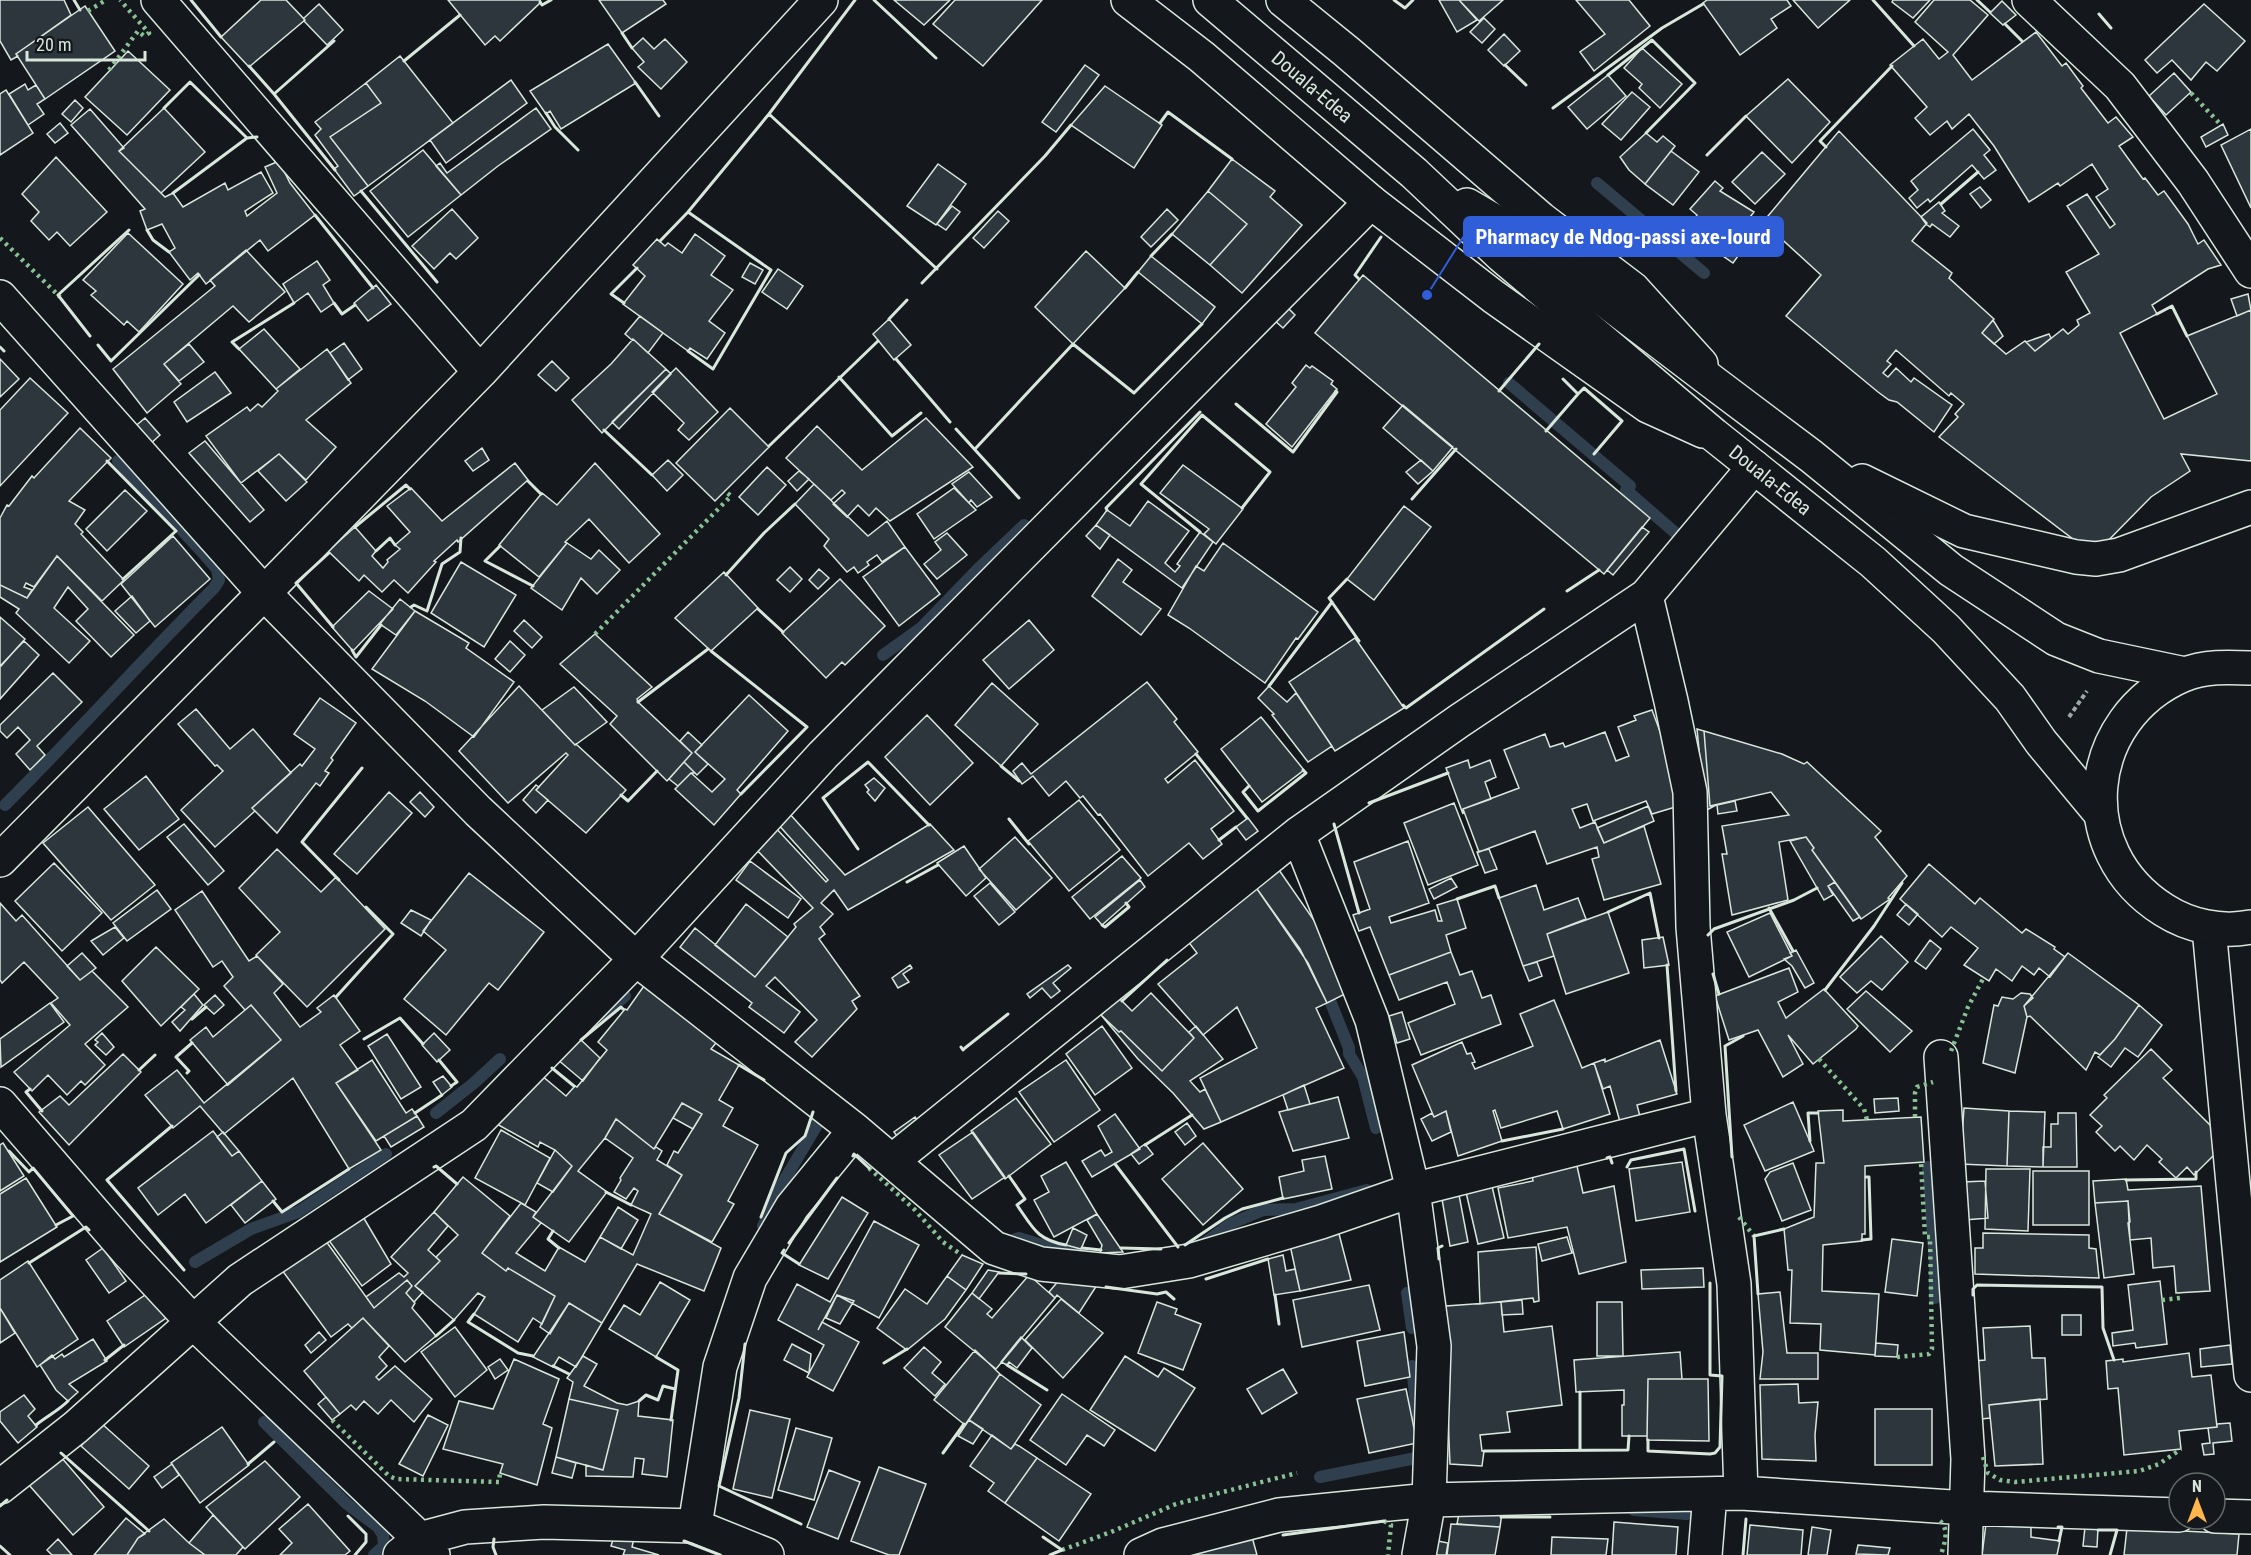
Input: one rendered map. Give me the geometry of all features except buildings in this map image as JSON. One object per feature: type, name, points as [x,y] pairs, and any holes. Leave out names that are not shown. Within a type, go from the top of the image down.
[{"type":"main road","points":[[158,0],[480,372]]},
{"type":"main road","points":[[0,860],[480,372],[821,0]]},
{"type":"main road","points":[[1128,0],[1202,57],[1371,202],[1494,297],[1648,406],[1714,435]]},
{"type":"main road","name":"Douala-Edea","points":[[1210,0],[1414,173],[1502,256],[1714,435],[1873,562],[1946,629],[2010,698],[2042,742],[2100,813]]},
{"type":"main road","points":[[1283,0],[1356,59],[1541,219],[1633,289],[1694,353],[1714,383]]},
{"type":"main road","points":[[2029,0],[2120,86],[2193,182],[2251,270]]},
{"type":"main road","name":"Douala-Edea","points":[[1414,173],[1523,238],[1811,456],[1951,570],[2056,639],[2099,656],[2185,674]]},
{"type":"main road","points":[[0,1487],[76,1427],[240,1280],[474,1125],[636,959],[823,755],[1371,202]]},
{"type":"main road","points":[[3,307],[264,593],[478,811],[636,959],[855,1130],[994,1248],[1041,1264],[1120,1272],[1189,1261],[1321,1222],[1413,1190],[1709,1115]]},
{"type":"main road","points":[[1811,456],[1964,531],[2076,557],[2096,559],[2119,555],[2251,507]]},
{"type":"main road","points":[[892,1161],[1298,834],[1459,721],[1646,596],[1754,467]]},
{"type":"main road","points":[[1646,596],[1690,792],[1694,927],[1709,1115],[1734,1284],[1726,1494],[1705,1555]]},
{"type":"main road","points":[[2251,668],[2219,667],[2185,674],[2154,691],[2137,707],[2128,716],[2110,745],[2101,779],[2100,813],[2109,847],[2125,876],[2149,900],[2177,918],[2238,929],[2251,1375]]},
{"type":"main road","points":[[1298,834],[1372,1020],[1413,1190],[1434,1346],[1429,1500],[1419,1555]]},
{"type":"main road","points":[[1941,1057],[1968,1459],[1965,1555]]},
{"type":"main road","points":[[0,1104],[128,1252],[192,1321],[418,1550],[465,1527],[544,1522],[695,1526],[767,1555]]},
{"type":"main road","points":[[695,1526],[720,1367],[750,1278],[792,1207],[855,1130]]},
{"type":"main road","points":[[1141,1555],[1163,1545],[1279,1515],[1429,1500],[1726,1494],[1967,1508],[2167,1515]]},
{"type":"main road","points":[[2227,1516],[2251,1517]]},
{"type":"path","points":[[2042,742],[2068,719],[2086,691],[2099,656]]},
{"type":"waterway","points":[[1597,183],[1704,273]]},
{"type":"waterway","points":[[1509,383],[1630,486],[1626,490],[1679,536]]},
{"type":"waterway","points":[[5,805],[214,588],[219,580],[217,569],[118,461]]},
{"type":"waterway","points":[[883,655],[922,627],[1024,525]]},
{"type":"waterway","points":[[603,1014],[625,996]]},
{"type":"waterway","points":[[1331,1003],[1349,1048],[1349,1054],[1363,1077],[1376,1128]]},
{"type":"waterway","points":[[436,1113],[500,1059]]},
{"type":"waterway","points":[[763,1226],[782,1184],[817,1125],[821,1108]]},
{"type":"waterway","points":[[195,1262],[251,1229],[298,1212],[386,1154]]},
{"type":"waterway","points":[[1928,1167],[1935,1263],[1935,1298]]},
{"type":"waterway","points":[[1202,1245],[1230,1224],[1263,1210],[1296,1209],[1367,1190]]},
{"type":"waterway","points":[[1007,1249],[1013,1240],[1019,1238],[1082,1253]]},
{"type":"waterway","points":[[1407,1293],[1412,1328]]},
{"type":"waterway","points":[[1412,1366],[1417,1416]]},
{"type":"waterway","points":[[264,1422],[347,1504],[378,1527],[383,1535],[384,1546],[374,1555]]},
{"type":"waterway","points":[[1320,1477],[1421,1457],[1421,1448]]},
{"type":"waterway","points":[[1634,1510],[1687,1514]]},
{"type":"hedge","points":[[88,11],[106,0]]},
{"type":"hedge","points":[[109,70],[138,31],[144,36],[149,33],[120,0]]},
{"type":"hedge","points":[[2191,93],[2221,125]]},
{"type":"hedge","points":[[0,238],[60,297]]},
{"type":"hedge","points":[[595,634],[731,496],[725,491]]},
{"type":"hedge","points":[[1951,1051],[1968,1007],[1984,977]]},
{"type":"hedge","points":[[1819,1059],[1864,1109],[1867,1120]]},
{"type":"hedge","points":[[1915,1117],[1917,1087],[1933,1082]]},
{"type":"hedge","points":[[1897,1357],[1929,1354],[1932,1349],[1930,1237],[1925,1237],[1921,1162]]},
{"type":"hedge","points":[[869,1168],[915,1210],[943,1242],[962,1255]]},
{"type":"hedge","points":[[1739,1217],[1754,1236]]},
{"type":"hedge","points":[[2162,1300],[2180,1298],[2179,1293]]},
{"type":"hedge","points":[[332,1420],[389,1476],[396,1479],[499,1482],[500,1473]]},
{"type":"hedge","points":[[1983,1457],[1988,1473],[2000,1480],[2015,1482],[2139,1471],[2159,1464],[2181,1449]]},
{"type":"hedge","points":[[1062,1550],[1176,1504],[1297,1473]]},
{"type":"hedge","points":[[1384,1521],[1391,1525],[1388,1555]]},
{"type":"hedge","points":[[1940,1521],[1946,1533],[1941,1555]]},
{"type":"wall","points":[[74,0],[80,10]]},
{"type":"wall","points":[[191,0],[221,37]]},
{"type":"wall","points":[[540,2],[542,5],[551,0]]},
{"type":"wall","points":[[769,114],[855,0]]},
{"type":"wall","points":[[874,0],[936,58]]},
{"type":"wall","points":[[1394,0],[1405,8],[1413,0]]},
{"type":"wall","points":[[1873,0],[1914,46]]},
{"type":"wall","points":[[1977,0],[1990,12]]},
{"type":"wall","points":[[1553,108],[1662,28],[1703,4]]},
{"type":"wall","points":[[2099,14],[2111,28]]},
{"type":"wall","points":[[404,61],[460,15]]},
{"type":"wall","points":[[2005,24],[2022,41]]},
{"type":"wall","points":[[622,33],[632,48]]},
{"type":"wall","points":[[1608,75],[1652,40],[1695,83],[1646,133]]},
{"type":"wall","points":[[274,94],[334,41]]},
{"type":"wall","points":[[1505,65],[1526,85]]},
{"type":"wall","points":[[249,66],[335,170]]},
{"type":"wall","points":[[1826,147],[1820,141],[1892,66]]},
{"type":"wall","points":[[164,108],[190,82],[247,138]]},
{"type":"wall","points":[[635,82],[659,116]]},
{"type":"wall","points":[[1160,123],[1168,112],[1232,159]]},
{"type":"wall","points":[[546,113],[555,127],[578,150]]},
{"type":"wall","points":[[660,241],[688,212],[769,114],[937,269]]},
{"type":"wall","points":[[1707,155],[1746,116]]},
{"type":"wall","points":[[922,283],[1045,156],[1071,125]]},
{"type":"wall","points":[[173,193],[247,138],[257,137]]},
{"type":"wall","points":[[1941,204],[1978,172]]},
{"type":"wall","points":[[361,191],[437,282]]},
{"type":"wall","points":[[688,212],[771,270],[713,369],[688,351]]},
{"type":"wall","points":[[315,215],[373,288]]},
{"type":"wall","points":[[90,336],[58,295],[129,230]]},
{"type":"wall","points":[[147,230],[153,240],[169,252]]},
{"type":"wall","points":[[1151,256],[1172,234]]},
{"type":"wall","points":[[1359,279],[1355,275],[1381,237]]},
{"type":"wall","points":[[624,303],[611,294],[637,268]]},
{"type":"wall","points":[[1125,288],[1138,272]]},
{"type":"wall","points":[[98,345],[111,361],[199,275]]},
{"type":"wall","points":[[889,319],[907,300]]},
{"type":"wall","points":[[239,349],[232,342],[294,303]]},
{"type":"wall","points":[[334,303],[342,314],[355,305]]},
{"type":"wall","points":[[2157,314],[2172,306],[2187,336]]},
{"type":"wall","points":[[975,449],[1073,344],[1134,393],[1202,324]]},
{"type":"wall","points":[[769,446],[878,341]]},
{"type":"wall","points":[[1499,391],[1539,344]]},
{"type":"wall","points":[[0,347],[4,351]]},
{"type":"wall","points":[[896,359],[950,422]]},
{"type":"wall","points":[[839,377],[892,436],[921,413]]},
{"type":"wall","points":[[1563,379],[1578,394],[1584,388],[1622,421],[1594,454]]},
{"type":"wall","points":[[1236,404],[1293,452],[1336,391]]},
{"type":"wall","points":[[1546,431],[1578,394]]},
{"type":"wall","points":[[1107,510],[1106,508],[1200,412]]},
{"type":"wall","points":[[1200,532],[1141,484],[1202,415],[1270,472],[1242,508]]},
{"type":"wall","points":[[956,429],[1019,498]]},
{"type":"wall","points":[[604,430],[652,475]]},
{"type":"wall","points":[[1412,499],[1456,449]]},
{"type":"wall","points":[[107,461],[176,531],[123,579]]},
{"type":"wall","points":[[528,481],[541,494]]},
{"type":"wall","points":[[355,527],[406,485],[410,489]]},
{"type":"wall","points":[[726,575],[764,533],[795,504]]},
{"type":"wall","points":[[376,551],[390,538],[395,545]]},
{"type":"wall","points":[[411,607],[414,605],[427,611],[442,564],[460,552],[461,538]]},
{"type":"wall","points":[[500,546],[485,561],[533,586]]},
{"type":"wall","points":[[329,553],[296,583],[333,627]]},
{"type":"wall","points":[[1567,591],[1599,570]]},
{"type":"wall","points":[[1347,579],[1329,598],[1359,641]]},
{"type":"wall","points":[[1269,686],[1332,602]]},
{"type":"wall","points":[[758,609],[783,632]]},
{"type":"wall","points":[[1403,705],[1406,708],[1544,609]]},
{"type":"wall","points":[[352,650],[356,657],[381,625]]},
{"type":"wall","points":[[638,702],[708,649]]},
{"type":"wall","points":[[711,651],[807,727],[741,794]]},
{"type":"wall","points":[[1196,754],[1247,818]]},
{"type":"wall","points":[[858,849],[823,798],[868,762],[929,825]]},
{"type":"wall","points":[[1001,766],[1019,781]]},
{"type":"wall","points":[[339,880],[302,842],[362,768]]},
{"type":"wall","points":[[1249,786],[1243,792],[1258,811],[1306,773],[1303,770]]},
{"type":"wall","points":[[621,795],[628,801],[657,771]]},
{"type":"wall","points":[[1369,803],[1448,773]]},
{"type":"wall","points":[[1009,819],[1029,844]]},
{"type":"wall","points":[[1334,824],[1359,913]]},
{"type":"wall","points":[[1219,840],[1236,827]]},
{"type":"wall","points":[[907,882],[938,865]]},
{"type":"wall","points":[[1825,990],[1874,926],[1902,883]]},
{"type":"wall","points":[[1457,899],[1495,886],[1499,898]]},
{"type":"wall","points":[[1708,935],[1714,929],[1794,900],[1817,888]]},
{"type":"wall","points":[[1608,912],[1650,893],[1659,938]]},
{"type":"wall","points":[[1102,925],[1105,927],[1129,907],[1126,903]]},
{"type":"wall","points":[[336,997],[393,934],[366,907]]},
{"type":"wall","points":[[1769,908],[1793,951]]},
{"type":"wall","points":[[1122,1001],[1167,960]]},
{"type":"wall","points":[[1667,965],[1676,1091]]},
{"type":"wall","points":[[1713,974],[1719,994]]},
{"type":"wall","points":[[192,1019],[206,1007]]},
{"type":"wall","points":[[581,1040],[621,1007],[623,1009]]},
{"type":"wall","points":[[961,1047],[963,1050],[1008,1014]]},
{"type":"wall","points":[[364,1039],[400,1018],[423,1044]]},
{"type":"wall","points":[[1732,1157],[1725,1046],[1743,1036]]},
{"type":"wall","points":[[187,1073],[189,1071],[176,1057],[192,1043]]},
{"type":"wall","points":[[139,1070],[155,1055]]},
{"type":"wall","points":[[439,1060],[457,1082],[451,1086]]},
{"type":"wall","points":[[739,1065],[764,1080]]},
{"type":"wall","points":[[552,1068],[574,1086]]},
{"type":"wall","points":[[30,1089],[26,1092],[42,1111]]},
{"type":"wall","points":[[415,1113],[442,1095]]},
{"type":"wall","points":[[761,1217],[786,1153],[805,1136],[813,1112]]},
{"type":"wall","points":[[1810,1141],[1808,1113],[1818,1113]]},
{"type":"wall","points":[[1145,1145],[1192,1115]]},
{"type":"wall","points":[[172,1126],[107,1180],[184,1270]]},
{"type":"wall","points":[[1502,1141],[1563,1129]]},
{"type":"wall","points":[[1627,1167],[1631,1160],[1684,1149],[1695,1211]]},
{"type":"wall","points":[[9,1151],[29,1172],[33,1168],[73,1216],[56,1225]]},
{"type":"wall","points":[[853,1156],[854,1154],[869,1168]]},
{"type":"wall","points":[[1607,1158],[1610,1157],[1612,1163]]},
{"type":"wall","points":[[1115,1164],[1178,1247]]},
{"type":"wall","points":[[434,1167],[436,1166],[457,1184]]},
{"type":"wall","points":[[273,1201],[282,1212],[349,1169]]},
{"type":"wall","points":[[2126,1180],[2196,1179],[2196,1172]]},
{"type":"wall","points":[[1009,1176],[1025,1199],[1017,1205],[1032,1226],[1048,1240],[1066,1245]]},
{"type":"wall","points":[[1862,1240],[1871,1239],[1869,1177],[1866,1177]]},
{"type":"wall","points":[[789,1243],[837,1178]]},
{"type":"wall","points":[[606,1192],[631,1205]]},
{"type":"wall","points":[[1185,1245],[1242,1209],[1283,1198]]},
{"type":"wall","points":[[29,1263],[86,1227],[89,1230]]},
{"type":"wall","points":[[1758,1294],[1754,1236],[1784,1229]]},
{"type":"wall","points":[[553,1231],[548,1239],[559,1248]]},
{"type":"wall","points":[[1439,1259],[1438,1248],[1442,1246]]},
{"type":"wall","points":[[1082,1248],[1101,1250]]},
{"type":"wall","points":[[1121,1248],[1161,1249]]},
{"type":"wall","points":[[784,1250],[782,1253],[799,1264]]},
{"type":"wall","points":[[1206,1279],[1268,1259]]},
{"type":"wall","points":[[999,1273],[1026,1274]]},
{"type":"wall","points":[[1648,1440],[1648,1451],[1710,1454],[1715,1453],[1720,1447],[1722,1376],[1710,1375],[1710,1283]]},
{"type":"wall","points":[[1973,1295],[1973,1289],[1977,1285],[2102,1287],[2103,1328],[2114,1360]]},
{"type":"wall","points":[[1106,1287],[1157,1294],[1166,1292],[1174,1299]]},
{"type":"wall","points":[[1275,1295],[1279,1324]]},
{"type":"wall","points":[[474,1314],[468,1322],[518,1353],[533,1356]]},
{"type":"wall","points":[[436,1336],[454,1320]]},
{"type":"wall","points":[[745,1344],[739,1398],[719,1486],[801,1524]]},
{"type":"wall","points":[[105,1360],[124,1345]]},
{"type":"wall","points":[[884,1363],[907,1349]]},
{"type":"wall","points":[[656,1357],[678,1370],[671,1420]]},
{"type":"wall","points":[[1007,1365],[1047,1390]]},
{"type":"wall","points":[[553,1366],[569,1374]]},
{"type":"wall","points":[[639,1401],[646,1395],[658,1400],[663,1386],[675,1389]]},
{"type":"wall","points":[[1580,1392],[1580,1450]]},
{"type":"wall","points":[[36,1425],[68,1401]]},
{"type":"wall","points":[[943,1453],[964,1424]]},
{"type":"wall","points":[[1484,1451],[1628,1450],[1629,1436]]},
{"type":"wall","points":[[248,1464],[274,1442]]},
{"type":"wall","points":[[61,1453],[149,1531]]},
{"type":"wall","points":[[0,1506],[7,1500]]},
{"type":"wall","points":[[348,1516],[366,1534],[366,1542],[355,1555]]},
{"type":"wall","points":[[1501,1517],[1550,1517]]},
{"type":"wall","points":[[1743,1555],[1746,1519]]},
{"type":"wall","points":[[1283,1535],[1384,1521]]},
{"type":"wall","points":[[2058,1527],[2062,1527],[2059,1541]]},
{"type":"wall","points":[[2098,1530],[2117,1530],[2110,1555]]},
{"type":"wall","points":[[1043,1537],[1062,1550],[1050,1555]]},
{"type":"wall","points":[[494,1539],[493,1547],[496,1555]]},
{"type":"wall","points":[[684,1541],[720,1555]]},
{"type":"wall","points":[[0,1546],[10,1555]]},
{"type":"place","name":"Pharmacy de Ndog-passi axe-lourd","points":[[1427,295]]}]
